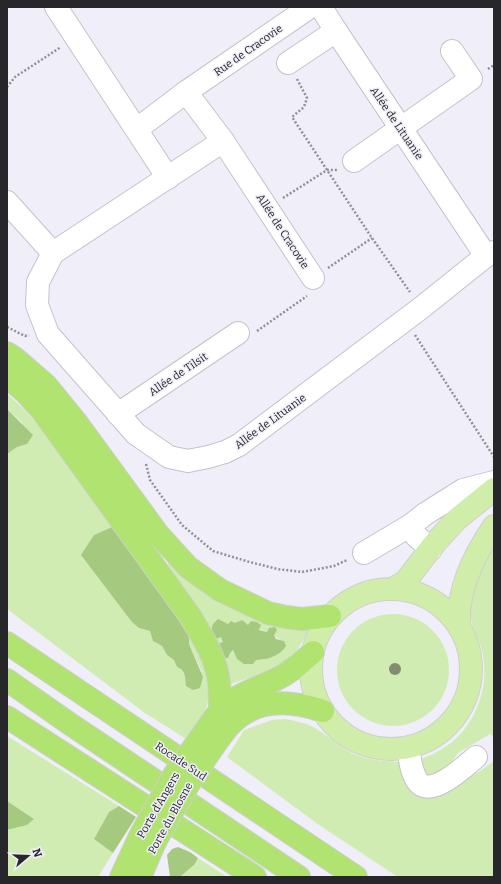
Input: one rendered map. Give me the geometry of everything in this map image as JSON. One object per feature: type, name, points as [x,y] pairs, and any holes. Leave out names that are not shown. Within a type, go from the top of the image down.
[{"type":"highway","points":[[7,353],[46,385],[77,423],[158,534],[188,567],[220,590],[268,613],[286,617],[302,618],[330,616]]},
{"type":"highway","points":[[7,377],[25,392],[43,412],[190,616],[204,638],[214,661],[219,681],[221,718]]},
{"type":"highway","points":[[7,628],[27,657]]},
{"type":"highway","name":"Rocade Sud","points":[[7,643],[356,877]]},
{"type":"highway","points":[[221,718],[240,695],[275,680],[289,672],[313,652]]},
{"type":"highway","points":[[7,680],[70,724],[299,877]]},
{"type":"highway","name":"Porte du Blosne","points":[[140,877],[148,838],[170,814],[212,748],[221,718],[241,715],[257,707],[279,703],[298,704],[322,710]]},
{"type":"highway","name":"Porte d'Angers","points":[[7,717],[255,877]]},
{"type":"highway","name":"Porte d'Angers","points":[[121,877],[148,838]]},
{"type":"main road","points":[[394,588],[405,582],[457,519],[494,489]]},
{"type":"main road","points":[[459,625],[458,610],[465,579],[481,545],[494,526]]},
{"type":"main road","points":[[394,588],[413,591],[431,599],[447,610],[459,625],[467,643],[472,662],[471,681],[466,700],[456,717],[443,731],[426,742],[408,748],[388,749],[362,744],[350,738],[335,726],[322,710],[314,692],[311,672],[313,652],[319,633],[330,616],[343,604],[359,595],[376,590],[394,588]]},
{"type":"street","name":"Rue de Cracovie","points":[[137,129],[186,92],[310,7]]},
{"type":"street","name":"Allée de Lituanie","points":[[223,141],[53,253],[38,282],[37,304],[48,334],[136,434],[170,457],[188,461],[225,452],[239,445],[490,254],[400,128],[321,7]]},
{"type":"street","points":[[65,10],[76,37],[168,178]]},
{"type":"street","points":[[288,63],[336,31]]},
{"type":"street","points":[[354,161],[471,79],[452,51]]},
{"type":"street","name":"Allée de Cracovie","points":[[186,92],[223,141],[313,278]]},
{"type":"street","points":[[7,202],[53,253]]},
{"type":"street","name":"Allée de Tilsit","points":[[118,414],[238,333]]},
{"type":"street","points":[[364,553],[411,525],[425,514],[463,490],[494,482]]},
{"type":"street","points":[[411,525],[416,536],[431,549]]},
{"type":"street","points":[[408,748],[414,776],[419,784],[426,787],[436,786],[445,781],[476,757]]},
{"type":"path","points":[[7,87],[15,77],[76,37]]},
{"type":"path","points":[[288,63],[307,98],[304,107],[292,117],[372,238],[494,457]]},
{"type":"path","points":[[268,208],[327,170]]},
{"type":"path","points":[[313,278],[372,238]]},
{"type":"path","name":"Allée de Cracovie","points":[[238,333],[250,335],[308,295],[313,278]]},
{"type":"path","points":[[150,444],[145,464],[150,480],[182,525],[213,551],[277,569],[302,572],[334,566],[364,553]]},
{"type":"green space","points":[[7,394],[23,408],[51,440],[112,527],[94,535],[139,628],[150,631],[153,641],[162,646],[167,655],[174,660],[185,673],[187,686],[202,672],[189,644],[189,635],[194,642],[206,670],[209,690],[206,708],[186,739],[145,713],[7,609],[7,454],[17,447],[27,444],[22,422],[7,409]]},
{"type":"green space","points":[[7,409],[33,435],[27,444],[17,447],[7,454]]},
{"type":"green space","points":[[112,527],[127,545],[189,635],[189,644],[203,677],[200,688],[193,690],[186,686],[184,674],[180,668],[177,667],[174,660],[167,655],[162,646],[153,641],[150,631],[139,628],[132,622],[81,555],[94,535]]},
{"type":"green space","points":[[494,548],[494,738],[490,734],[458,753],[445,771],[427,780],[416,761],[440,750],[458,737],[473,717],[482,693],[484,681],[483,656],[471,621],[469,609],[474,586]]},
{"type":"green space","points":[[170,563],[311,626],[297,650],[282,663],[264,672],[225,686],[192,607],[167,565]],"holes":[[[248,625],[269,633],[284,641],[273,657],[268,657],[264,660],[237,659],[233,650],[230,653],[221,636]]]},
{"type":"green space","points":[[393,614],[414,618],[433,630],[445,649],[449,670],[445,691],[433,710],[414,722],[393,726],[372,722],[353,710],[341,691],[337,670],[341,649],[353,630],[372,618]]},
{"type":"green space","points":[[218,619],[228,624],[231,621],[235,623],[242,620],[248,625],[251,621],[257,622],[261,625],[259,630],[267,632],[269,628],[275,627],[277,630],[274,635],[276,639],[284,641],[286,646],[277,655],[256,660],[253,664],[244,664],[237,659],[233,650],[228,658],[223,658],[219,652],[220,643],[223,642],[221,637],[216,639],[211,630],[213,624]]},
{"type":"green space","points":[[285,719],[312,726],[355,755],[381,761],[400,762],[414,788],[462,778],[477,773],[494,761],[494,877],[398,877],[319,825],[227,757],[244,730],[272,720]]},
{"type":"green space","points":[[7,736],[119,806],[109,812],[94,839],[113,853],[98,877],[7,877],[7,830],[27,825],[34,819],[7,801]]},
{"type":"green space","points":[[7,801],[34,819],[27,825],[7,830]]},
{"type":"green space","points":[[119,806],[136,817],[113,853],[94,839],[109,812]]},
{"type":"green space","points":[[178,847],[190,852],[198,858],[195,864],[180,877],[170,877],[167,855],[172,849]]},
{"type":"green space","points":[[198,858],[227,877],[180,877],[195,864]]}]
